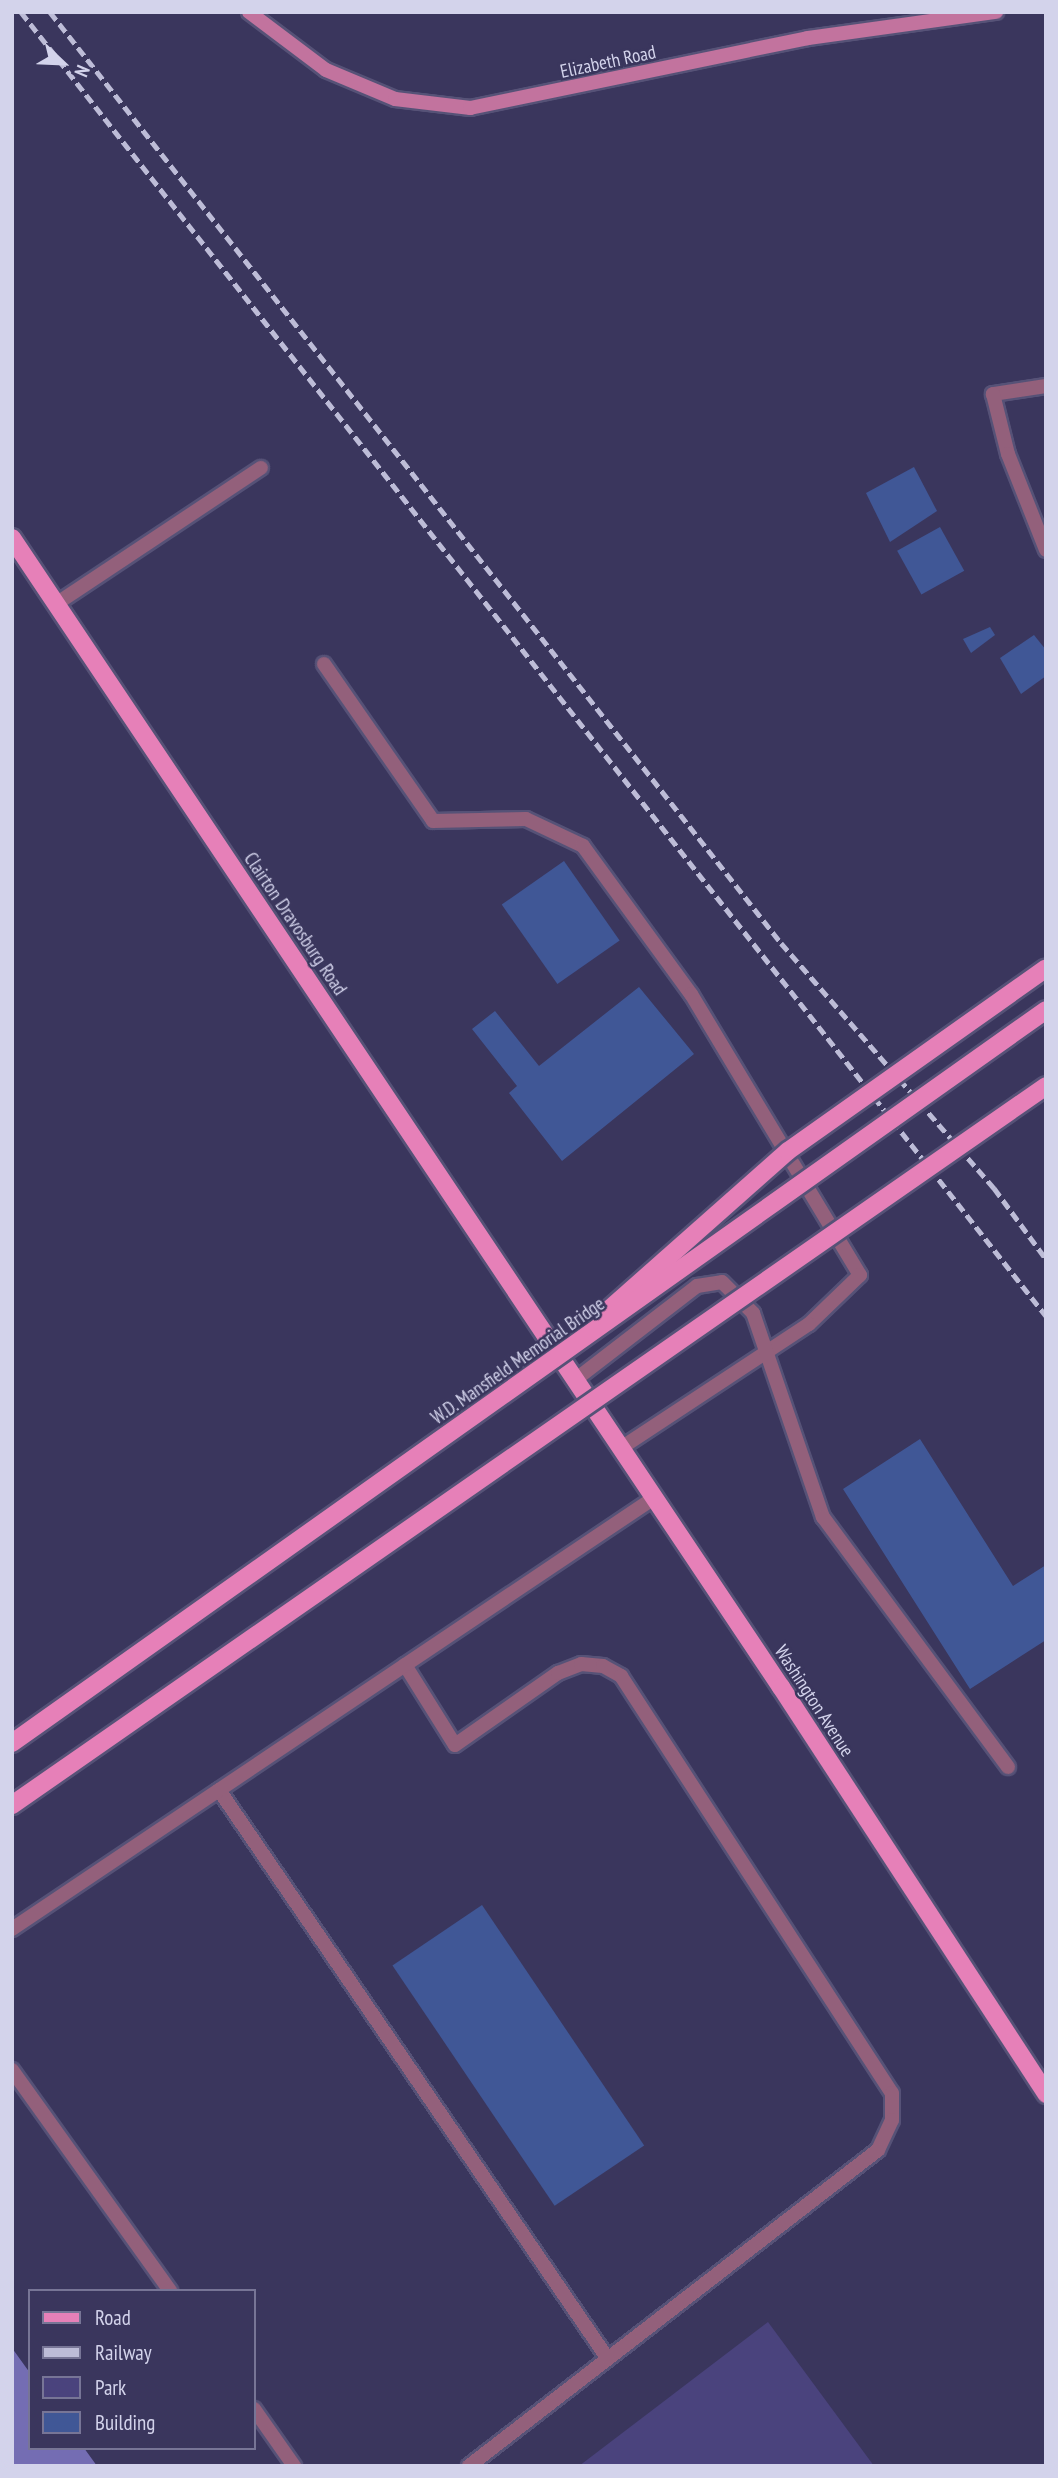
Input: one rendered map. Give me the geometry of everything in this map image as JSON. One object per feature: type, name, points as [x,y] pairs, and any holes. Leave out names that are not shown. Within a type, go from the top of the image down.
[{"type":"main road","name":"Elizabeth Road","points":[[249,12],[338,75],[395,99],[470,108],[808,38],[996,12]]},
{"type":"main road","name":"Clairton Dravosburg Road","points":[[12,538],[543,1334]]},
{"type":"main road","points":[[532,1377],[788,1151],[1046,968]]},
{"type":"main road","name":"W.D. Mansfield Memorial Bridge","points":[[12,1743],[532,1377],[1046,1010]]},
{"type":"main road","points":[[12,1805],[1046,1086]]},
{"type":"main road","name":"Washington Avenue","points":[[543,1334],[621,1448],[1046,2094]]},
{"type":"street","points":[[1046,386],[993,394],[1009,454],[1046,550]]},
{"type":"street","points":[[56,604],[261,468]]},
{"type":"street","points":[[324,664],[433,821],[526,818],[583,846],[691,994],[860,1275],[809,1324],[621,1448]]},
{"type":"street","points":[[575,1380],[697,1286],[722,1282],[753,1313],[823,1517],[1008,1768]]},
{"type":"street","points":[[12,1929],[654,1498]]},
{"type":"street","points":[[405,1665],[455,1745],[558,1673],[581,1664],[603,1666],[621,1676],[892,2093],[892,2120],[878,2150],[469,2466]]},
{"type":"street","points":[[219,1790],[608,2359]]},
{"type":"street","points":[[12,2070],[169,2289]]},
{"type":"street","points":[[256,2412],[294,2466]]},
{"type":"green space","points":[[768,2322],[874,2466],[579,2466]]},
{"type":"shaded area","points":[[12,2348],[28,2370],[28,2450],[85,2450],[97,2466],[12,2466]]},
{"type":"building","points":[[914,467],[937,511],[890,542],[866,493]]},
{"type":"building","points":[[940,527],[964,571],[921,594],[897,551]]},
{"type":"building","points":[[990,627],[995,635],[971,653],[963,639]]},
{"type":"building","points":[[1034,635],[1046,650],[1046,676],[1021,694],[1000,658]]},
{"type":"building","points":[[564,861],[620,940],[557,984],[502,905]]},
{"type":"building","points":[[639,987],[694,1054],[562,1161],[509,1093],[517,1086],[472,1029],[495,1011],[539,1066]]},
{"type":"building","points":[[920,1439],[1013,1586],[1046,1565],[1046,1640],[970,1689],[843,1489]]},
{"type":"building","points":[[482,1905],[644,2145],[555,2206],[392,1965]]},
{"type":"railway","points":[[21,12],[1046,1316]]},
{"type":"railway","points":[[50,12],[781,943],[994,1188],[1046,1259]]}]
